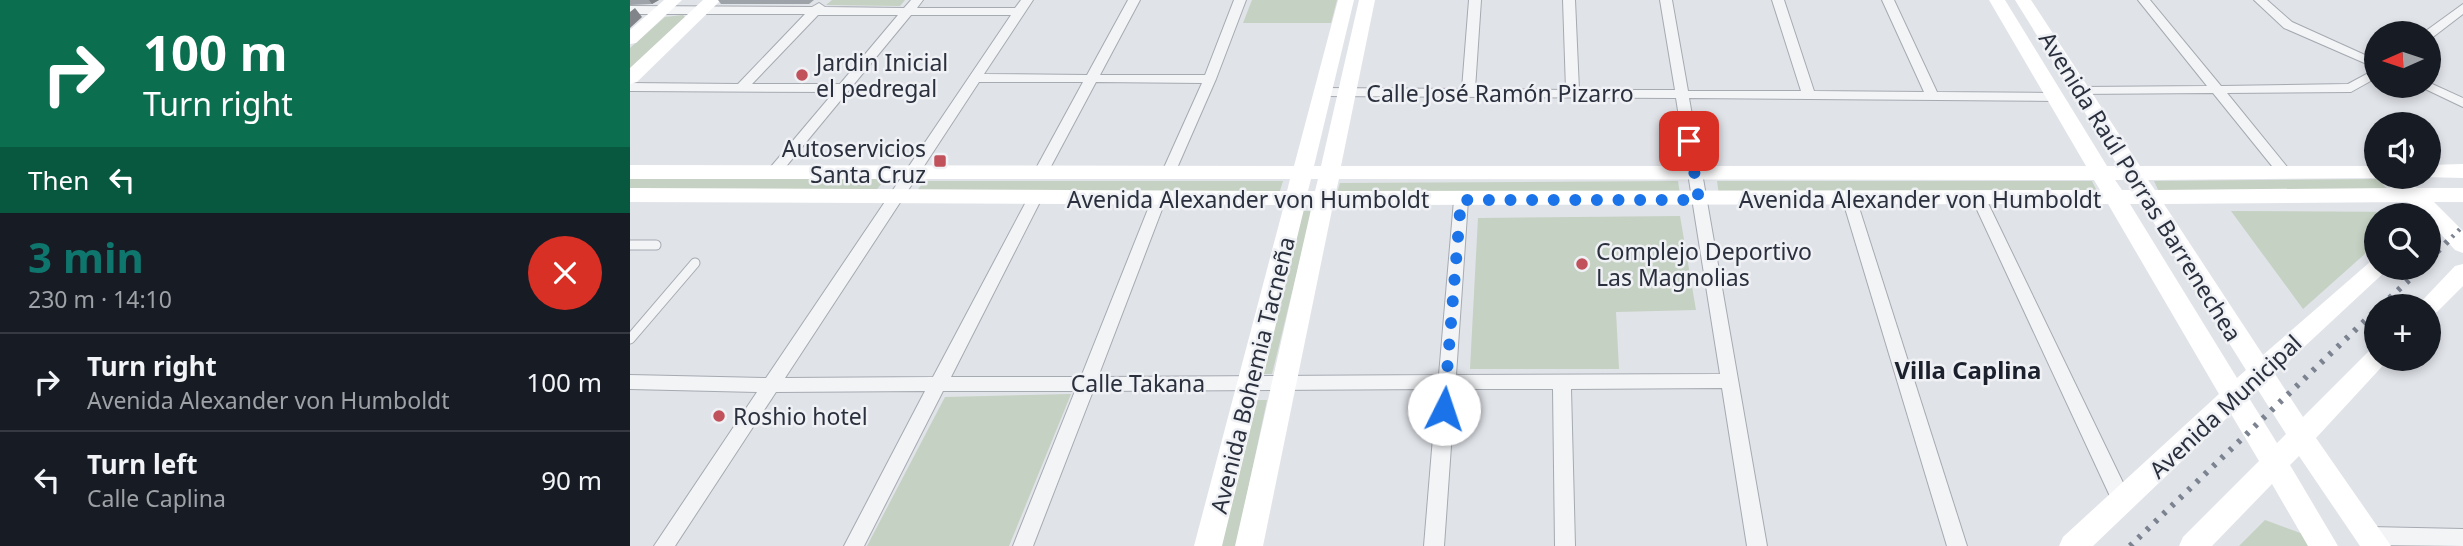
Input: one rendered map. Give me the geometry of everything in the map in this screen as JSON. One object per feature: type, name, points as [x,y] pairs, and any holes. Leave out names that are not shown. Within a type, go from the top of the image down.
[{"type":"main road","name":"Avenida Bohemia Tacneña","points":[[1208,546],[1346,0]]},
{"type":"main road","name":"Avenida Bohemia Tacneña","points":[[1249,546],[1367,0]]},
{"type":"main road","name":"Avenida Raúl Porras Barrenechea","points":[[2023,0],[2329,480],[2374,541]]},
{"type":"main road","points":[[630,39],[669,5]]},
{"type":"main road","points":[[630,78],[707,5]]},
{"type":"main road","name":"Avenida Alexander von Humboldt","points":[[630,172],[2364,173]]},
{"type":"main road","points":[[2441,172],[2463,172]]},
{"type":"main road","name":"Avenida Raúl Porras Barrenechea","points":[[2100,173],[2324,546]]},
{"type":"main road","points":[[2404,189],[2418,203]]},
{"type":"main road","points":[[2441,213],[2461,194]]},
{"type":"main road","name":"Avenida Alexander von Humboldt","points":[[630,195],[1699,200],[2461,194]]},
{"type":"main road","points":[[2441,226],[2459,240]]},
{"type":"main road","points":[[2441,294],[2463,272]]},
{"type":"main road","name":"Avenida Municipal","points":[[2073,546],[2260,372],[2364,280]]},
{"type":"main road","points":[[2193,546],[2365,371]]},
{"type":"street","points":[[774,172],[917,0]]},
{"type":"street","points":[[1041,172],[1134,0]]},
{"type":"street","points":[[1169,172],[1210,79],[1240,0]]},
{"type":"street","points":[[1468,93],[1475,0]]},
{"type":"street","points":[[1569,0],[1573,94]]},
{"type":"street","points":[[1666,0],[1757,546]]},
{"type":"street","points":[[1778,0],[1809,95]]},
{"type":"street","points":[[1888,0],[1932,96]]},
{"type":"street","name":"Avenida Raúl Porras Barrenechea","points":[[1997,0],[2100,173]]},
{"type":"street","points":[[2144,0],[2286,173]]},
{"type":"street","points":[[2264,4],[2280,0]]},
{"type":"street","points":[[2264,4],[2288,25],[2364,59]]},
{"type":"street","points":[[630,10],[669,5],[821,5],[908,12],[1023,6]]},
{"type":"street","points":[[742,87],[821,5]]},
{"type":"street","points":[[664,546],[1023,6]]},
{"type":"street","points":[[2441,25],[2463,9]]},
{"type":"street","points":[[975,78],[1210,79]]},
{"type":"street","points":[[2081,91],[2351,88],[2364,80]]},
{"type":"street","points":[[630,88],[844,88]]},
{"type":"street","name":"Calle José Ramón Pizarro","points":[[1323,92],[2055,97]]},
{"type":"street","points":[[2441,93],[2463,103]]},
{"type":"street","points":[[854,546],[1035,198]]},
{"type":"street","points":[[1849,198],[1957,546]]},
{"type":"street","points":[[1023,546],[1159,199]]},
{"type":"street","points":[[1979,199],[2122,501]]},
{"type":"street","points":[[1434,546],[1461,200]]},
{"type":"street","name":"Calle Takana","points":[[630,382],[771,385],[1729,381]]},
{"type":"street","points":[[1562,382],[1565,546]]},
{"type":"street","points":[[2374,541],[2463,538]]},
{"type":"lane","points":[[630,245],[656,245]]},
{"type":"lane","points":[[630,339],[695,263]]},
{"type":"green space","points":[[832,0],[905,0],[900,6],[826,5]]},
{"type":"green space","points":[[1252,0],[1337,0],[1331,23],[1243,23]]},
{"type":"green space","points":[[683,15],[686,18],[630,69],[630,48],[665,17]]},
{"type":"green space","points":[[630,178],[885,179],[875,192],[630,190]]},
{"type":"green space","points":[[2364,179],[2364,189],[2387,189],[2390,192],[2159,192],[2154,181]]},
{"type":"green space","points":[[924,181],[1283,181],[1279,194],[917,191]]},
{"type":"green space","points":[[1678,181],[1680,194],[1337,193],[1340,183]]},
{"type":"green space","points":[[1717,181],[2092,181],[2098,193],[1719,195]]},
{"type":"green space","points":[[1300,211],[1312,211],[1272,374],[1258,374]]},
{"type":"green space","points":[[2231,211],[2364,212],[2364,255],[2303,309]]},
{"type":"green space","name":"Complejo Deportivo Las Magnolias","points":[[1680,216],[1696,310],[1616,312],[1619,369],[1470,369],[1478,218]]},
{"type":"green space","points":[[1071,394],[1009,546],[867,546],[945,397]]},
{"type":"green space","points":[[1251,400],[1267,400],[1236,546],[1218,546]]},
{"type":"green space","points":[[2265,520],[2314,538],[2318,546],[2239,546]]},
{"type":"railway","points":[[2441,248],[2463,226]]},
{"type":"railway","points":[[2394,294],[2409,280]]},
{"type":"railway","points":[[2130,546],[2364,322]]},
{"type":"place","name":"Jardin Inicial el pedregal","points":[[802,75]]},
{"type":"place","name":"Autoservicios Santa Cruz","points":[[940,161]]},
{"type":"place","name":"Complejo Deportivo Las Magnolias","points":[[1582,264]]},
{"type":"place","name":"Roshio hotel","points":[[719,416]]},
{"type":"district","name":"Villa Caplina","points":[[1968,369]]},
{"type":"route","points":[[1444,409],[1461,200],[1699,200],[1689,141]]}]
